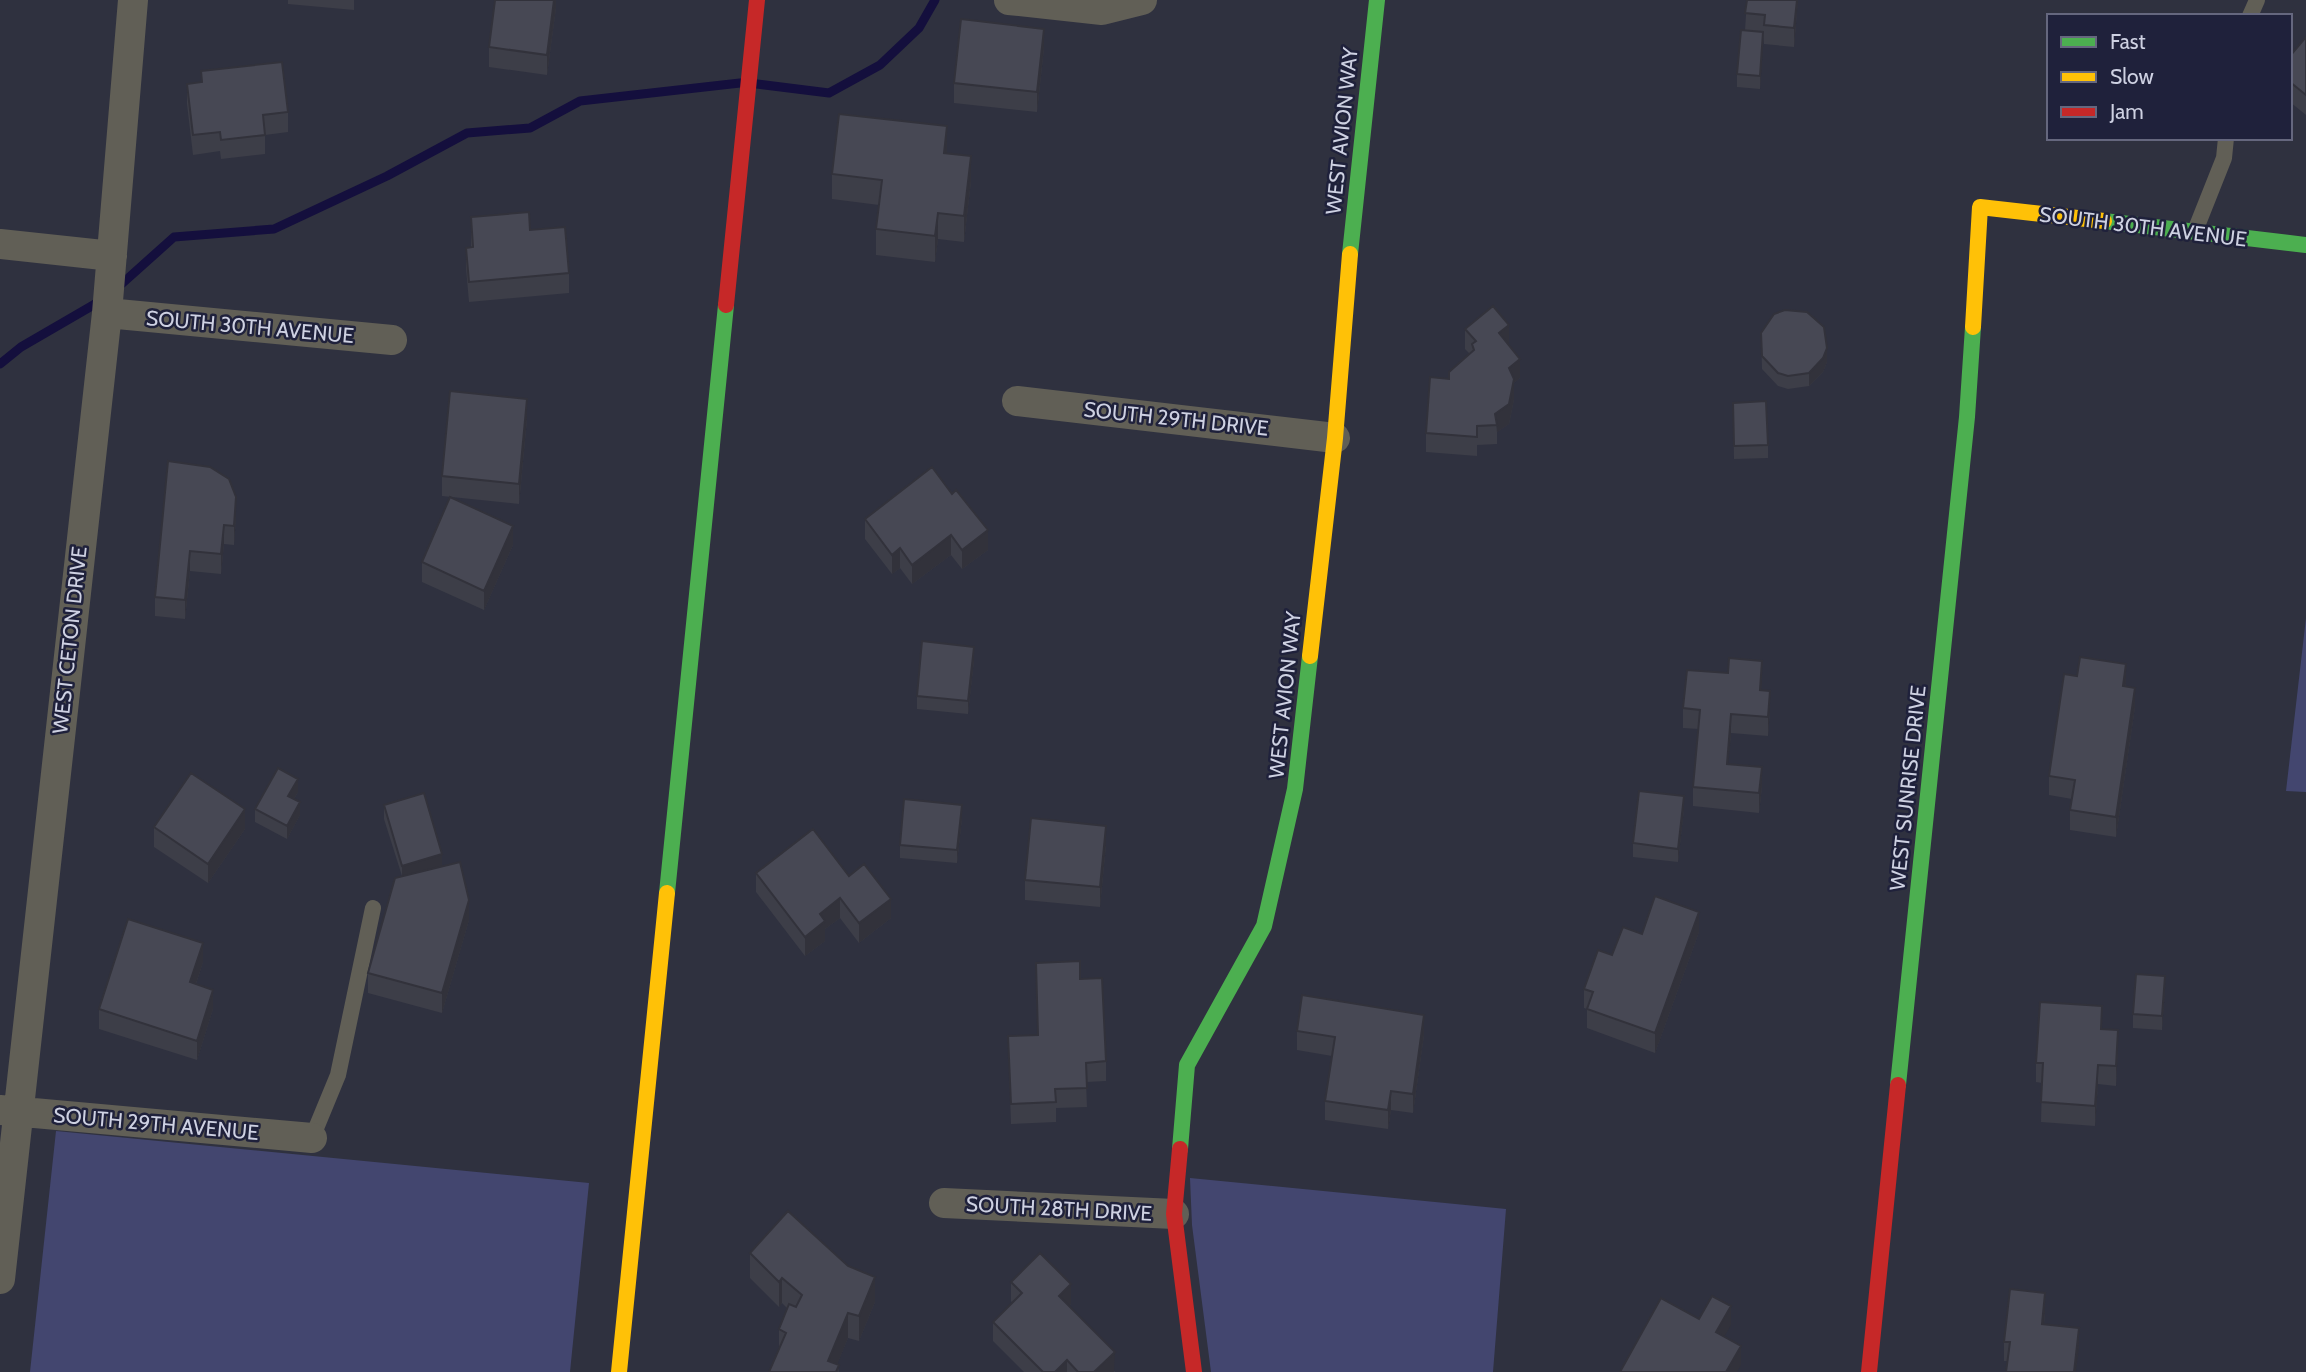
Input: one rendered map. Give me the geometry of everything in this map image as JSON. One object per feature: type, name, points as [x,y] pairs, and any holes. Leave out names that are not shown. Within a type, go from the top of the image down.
[{"type":"street","name":"WEST CETON DRIVE","points":[[0,1279],[8,1111],[107,313],[133,0]]},
{"type":"street","points":[[619,1372],[757,0]]},
{"type":"street","points":[[1009,0],[1102,10],[1142,0]]},
{"type":"street","name":"WEST AVION WAY","points":[[1194,1372],[1174,1214],[1187,1065],[1264,926],[1295,789],[1335,438],[1354,205],[1377,0]]},
{"type":"street","name":"SOUTH 30TH AVENUE","points":[[1980,207],[2306,245]]},
{"type":"street","name":"WEST SUNRISE DRIVE","points":[[1869,1372],[1967,418],[1980,207]]},
{"type":"street","points":[[0,244],[112,256]]},
{"type":"street","name":"SOUTH 30TH AVENUE","points":[[107,313],[392,341]]},
{"type":"street","name":"SOUTH 29TH DRIVE","points":[[1017,401],[1335,438]]},
{"type":"street","name":"SOUTH 29TH AVENUE","points":[[8,1111],[312,1138]]},
{"type":"street","name":"SOUTH 28TH DRIVE","points":[[944,1203],[1174,1214]]},
{"type":"lane","points":[[2194,233],[2224,158],[2226,140]]},
{"type":"lane","points":[[312,1138],[338,1075],[373,908]]},
{"type":"shaded area","points":[[2306,618],[2306,792],[2286,791]]},
{"type":"shaded area","points":[[56,1131],[589,1183],[570,1372],[30,1372]]},
{"type":"shaded area","points":[[1190,1178],[1506,1209],[1493,1372],[1211,1372],[1192,1225]]},
{"type":"building","points":[[495,0],[554,0],[547,55],[489,47]]},
{"type":"building","points":[[1747,0],[1797,0],[1794,28],[1764,25],[1765,15],[1745,13]]},
{"type":"building","points":[[961,19],[1044,29],[1037,92],[954,83]]},
{"type":"building","points":[[1741,30],[1763,32],[1760,76],[1737,74]]},
{"type":"building","points":[[2306,37],[2306,95],[2292,84],[2292,54]]},
{"type":"building","points":[[282,62],[288,112],[263,115],[265,135],[221,140],[220,132],[193,135],[187,84],[202,82],[201,71]]},
{"type":"building","points":[[839,114],[947,126],[944,153],[971,156],[964,216],[938,213],[935,236],[876,229],[882,180],[832,174]]},
{"type":"building","points":[[529,212],[530,230],[565,227],[569,273],[469,282],[466,248],[473,247],[471,217]]},
{"type":"building","points":[[1493,306],[1509,325],[1499,333],[1520,359],[1509,368],[1514,379],[1509,404],[1495,414],[1497,425],[1477,426],[1477,437],[1426,433],[1430,377],[1449,379],[1449,372],[1474,350],[1472,344],[1476,341],[1465,329]]},
{"type":"building","points":[[1785,310],[1807,312],[1824,327],[1827,348],[1823,358],[1809,373],[1788,376],[1778,373],[1762,356],[1761,333],[1774,314]]},
{"type":"building","points":[[450,391],[527,399],[519,484],[442,476]]},
{"type":"building","points":[[1766,401],[1768,445],[1734,446],[1733,403]]},
{"type":"building","points":[[168,461],[210,467],[229,479],[236,497],[234,526],[224,525],[221,554],[190,551],[185,600],[155,597]]},
{"type":"building","points":[[932,467],[952,494],[956,490],[988,530],[962,550],[951,535],[912,565],[900,548],[892,555],[865,519]]},
{"type":"building","points":[[450,497],[513,526],[484,591],[422,562]]},
{"type":"building","points":[[922,641],[974,647],[968,701],[917,696]]},
{"type":"building","points":[[2080,657],[2126,664],[2123,686],[2135,688],[2116,817],[2070,810],[2075,780],[2049,776],[2064,674],[2077,676]]},
{"type":"building","points":[[1729,658],[1762,661],[1760,690],[1770,691],[1768,717],[1731,714],[1727,764],[1762,767],[1759,793],[1693,787],[1700,710],[1683,708],[1687,670],[1728,673]]},
{"type":"building","points":[[278,768],[298,779],[288,796],[300,802],[287,826],[255,809]]},
{"type":"building","points":[[191,773],[245,809],[208,864],[154,827]]},
{"type":"building","points":[[1639,791],[1684,796],[1678,849],[1633,843]]},
{"type":"building","points":[[424,793],[442,854],[402,866],[384,805]]},
{"type":"building","points":[[904,799],[962,805],[957,850],[900,845]]},
{"type":"building","points":[[1031,818],[1106,826],[1100,887],[1025,880]]},
{"type":"building","points":[[813,829],[849,876],[864,864],[891,899],[859,923],[840,898],[820,914],[825,921],[805,937],[756,873]]},
{"type":"building","points":[[460,862],[469,900],[442,993],[368,973],[395,878]]},
{"type":"building","points":[[1655,896],[1699,912],[1655,1033],[1587,1009],[1593,992],[1584,989],[1598,950],[1612,955],[1623,927],[1642,934]]},
{"type":"building","points":[[128,919],[203,943],[190,982],[213,990],[197,1041],[99,1009]]},
{"type":"building","points":[[1080,961],[1080,979],[1102,978],[1106,1061],[1086,1063],[1087,1088],[1055,1089],[1056,1102],[1011,1104],[1008,1036],[1038,1035],[1036,963]]},
{"type":"building","points":[[2136,974],[2165,976],[2162,1016],[2133,1014]]},
{"type":"building","points":[[1302,995],[1424,1015],[1413,1094],[1391,1091],[1388,1110],[1325,1101],[1335,1037],[1297,1031]]},
{"type":"building","points":[[2040,1002],[2102,1006],[2101,1029],[2118,1030],[2116,1066],[2098,1065],[2095,1106],[2041,1102],[2043,1063],[2036,1063]]},
{"type":"building","points":[[788,1211],[848,1266],[875,1277],[859,1316],[848,1313],[828,1361],[839,1365],[836,1372],[769,1372],[786,1333],[779,1329],[789,1304],[796,1307],[802,1295],[782,1278],[779,1282],[750,1253]]},
{"type":"building","points":[[1040,1253],[1071,1284],[1059,1296],[1115,1352],[1094,1372],[1078,1372],[1067,1360],[1055,1372],[1043,1372],[993,1322],[1022,1293],[1011,1282]]},
{"type":"building","points":[[2010,1289],[2045,1293],[2042,1324],[2079,1328],[2074,1372],[2006,1372],[2010,1342],[2004,1342]]},
{"type":"building","points":[[1712,1296],[1731,1306],[1716,1332],[1741,1346],[1726,1372],[1620,1372],[1661,1298],[1699,1319]]},
{"type":"waterway","points":[[757,84],[829,93],[880,65],[919,28],[935,0]]},
{"type":"waterway","points":[[116,289],[174,237],[274,229],[387,176],[467,133],[530,128],[580,101],[740,83]]},
{"type":"waterway","points":[[0,364],[21,347],[102,300]]},
{"type":"traffic: fast","points":[[1350,254],[1377,0]]},
{"type":"traffic: fast","points":[[2104,221],[2306,245]]},
{"type":"traffic: fast","points":[[667,893],[726,305]]},
{"type":"traffic: fast","points":[[1898,1085],[1967,417],[1973,327]]},
{"type":"traffic: fast","points":[[1180,1149],[1187,1065],[1264,926],[1295,789],[1310,656]]},
{"type":"traffic: slow","points":[[1973,327],[1980,207],[2104,221]]},
{"type":"traffic: slow","points":[[1310,656],[1335,438],[1350,254]]},
{"type":"traffic: slow","points":[[619,1372],[667,893]]},
{"type":"traffic: jam","points":[[726,305],[757,0]]},
{"type":"traffic: jam","points":[[1869,1372],[1898,1085]]},
{"type":"traffic: jam","points":[[1180,1149],[1174,1214],[1194,1372]]}]
